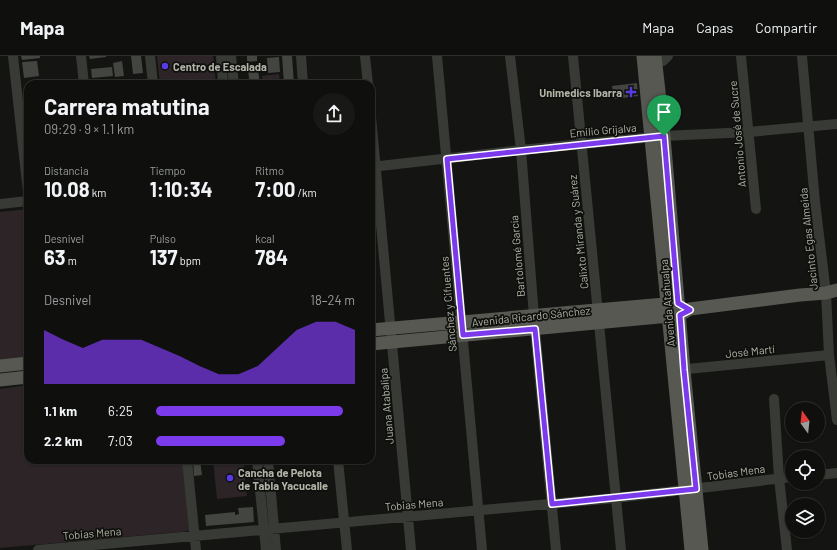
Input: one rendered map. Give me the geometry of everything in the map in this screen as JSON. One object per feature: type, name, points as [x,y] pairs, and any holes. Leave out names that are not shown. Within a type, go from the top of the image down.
[{"type":"main road","name":"Avenida Atahualpa","points":[[642,56],[657,137],[677,309],[678,370],[690,490],[691,550]]},
{"type":"main road","name":"Avenida Atahualpa","points":[[655,60],[657,137]]},
{"type":"main road","name":"Avenida Ricardo Sánchez","points":[[375,344],[393,342],[534,316],[598,316],[831,292]]},
{"type":"main road","name":"Avenida Ricardo Sánchez","points":[[375,330],[535,329],[598,316]]},
{"type":"main road","points":[[0,366],[24,363]]},
{"type":"main road","points":[[0,380],[24,377]]},
{"type":"main road","name":"Avenida Atahualpa","points":[[690,490],[702,550]]},
{"type":"street","points":[[13,56],[24,156]]},
{"type":"street","points":[[81,56],[84,80]]},
{"type":"street","points":[[150,56],[153,80]]},
{"type":"street","points":[[221,56],[223,80]]},
{"type":"street","points":[[231,56],[234,80]]},
{"type":"street","points":[[301,56],[303,80]]},
{"type":"street","points":[[365,56],[368,80]]},
{"type":"street","name":"Sánchez y Cifuentes","points":[[437,56],[482,550]]},
{"type":"street","name":"Bartolomé García","points":[[510,56],[521,150],[535,329],[556,550]]},
{"type":"street","name":"Calixto Miranda y Suárez","points":[[573,56],[621,550]]},
{"type":"street","points":[[655,60],[662,62],[668,56]]},
{"type":"street","name":"Antonio José de Sucre","points":[[741,56],[756,209]]},
{"type":"street","name":"Jacinto Egas Almeida","points":[[802,56],[815,202],[831,292],[833,340],[829,355],[837,420]]},
{"type":"street","name":"Emilio Grijalva","points":[[375,167],[521,150],[657,137],[749,132],[837,124]]},
{"type":"street","name":"Juana Atabalipa","points":[[375,177],[393,342],[411,550]]},
{"type":"street","points":[[0,204],[24,201]]},
{"type":"street","name":"José Martí","points":[[678,370],[829,355]]},
{"type":"street","points":[[774,399],[779,478],[787,550]]},
{"type":"street","points":[[188,464],[196,550]]},
{"type":"street","points":[[258,464],[269,530],[276,550]]},
{"type":"street","points":[[266,550],[269,530],[268,464]]},
{"type":"street","points":[[338,464],[347,550]]},
{"type":"street","points":[[825,474],[837,473]]},
{"type":"street","name":"Tobias Mena","points":[[38,550],[127,546],[194,536],[616,498],[785,478]]},
{"type":"shaded area","points":[[157,56],[213,56],[216,80],[160,80]]},
{"type":"shaded area","points":[[279,74],[280,80],[262,80],[262,76]]},
{"type":"shaded area","points":[[24,209],[24,358],[0,361],[0,212]]},
{"type":"shaded area","points":[[24,386],[24,464],[184,464],[190,531],[0,548],[0,389]]},
{"type":"shaded area","name":"Cancha de Pelota de Tabla Yacucalle","points":[[213,464],[243,464],[247,496],[217,499]]},
{"type":"building","points":[[21,56],[40,56],[40,58],[22,60]]},
{"type":"building","points":[[89,56],[106,56],[106,57],[90,59]]},
{"type":"building","points":[[131,56],[141,56],[143,73],[133,74]]},
{"type":"building","points":[[247,56],[257,56],[257,61],[247,62]]},
{"type":"building","points":[[282,56],[292,56],[294,80],[284,80]]},
{"type":"building","points":[[279,57],[280,72],[268,73],[267,58]]},
{"type":"building","points":[[37,61],[39,76],[24,78],[22,62]]},
{"type":"building","points":[[122,61],[124,76],[115,77],[113,63]]},
{"type":"building","points":[[112,67],[113,76],[92,78],[91,69]]},
{"type":"building","points":[[258,70],[259,80],[249,80],[248,71]]},
{"type":"building","points":[[637,83],[638,96],[614,99],[612,86]]},
{"type":"building","points":[[193,464],[201,464],[202,475],[194,476]]},
{"type":"building","points":[[253,507],[254,522],[206,526],[205,515],[235,512],[235,515],[239,514],[238,508]]},
{"type":"place","name":"Centro de Escalada","points":[[165,66]]},
{"type":"place","name":"Unimedics Ibarra","points":[[631,92]]},
{"type":"place","name":"Cancha de Pelota de Tabla Yacucalle","points":[[230,478]]},
{"type":"route","points":[[664,136],[678,303],[690,310],[680,315],[696,489],[552,504],[535,329],[463,335],[447,159],[664,136]]}]
